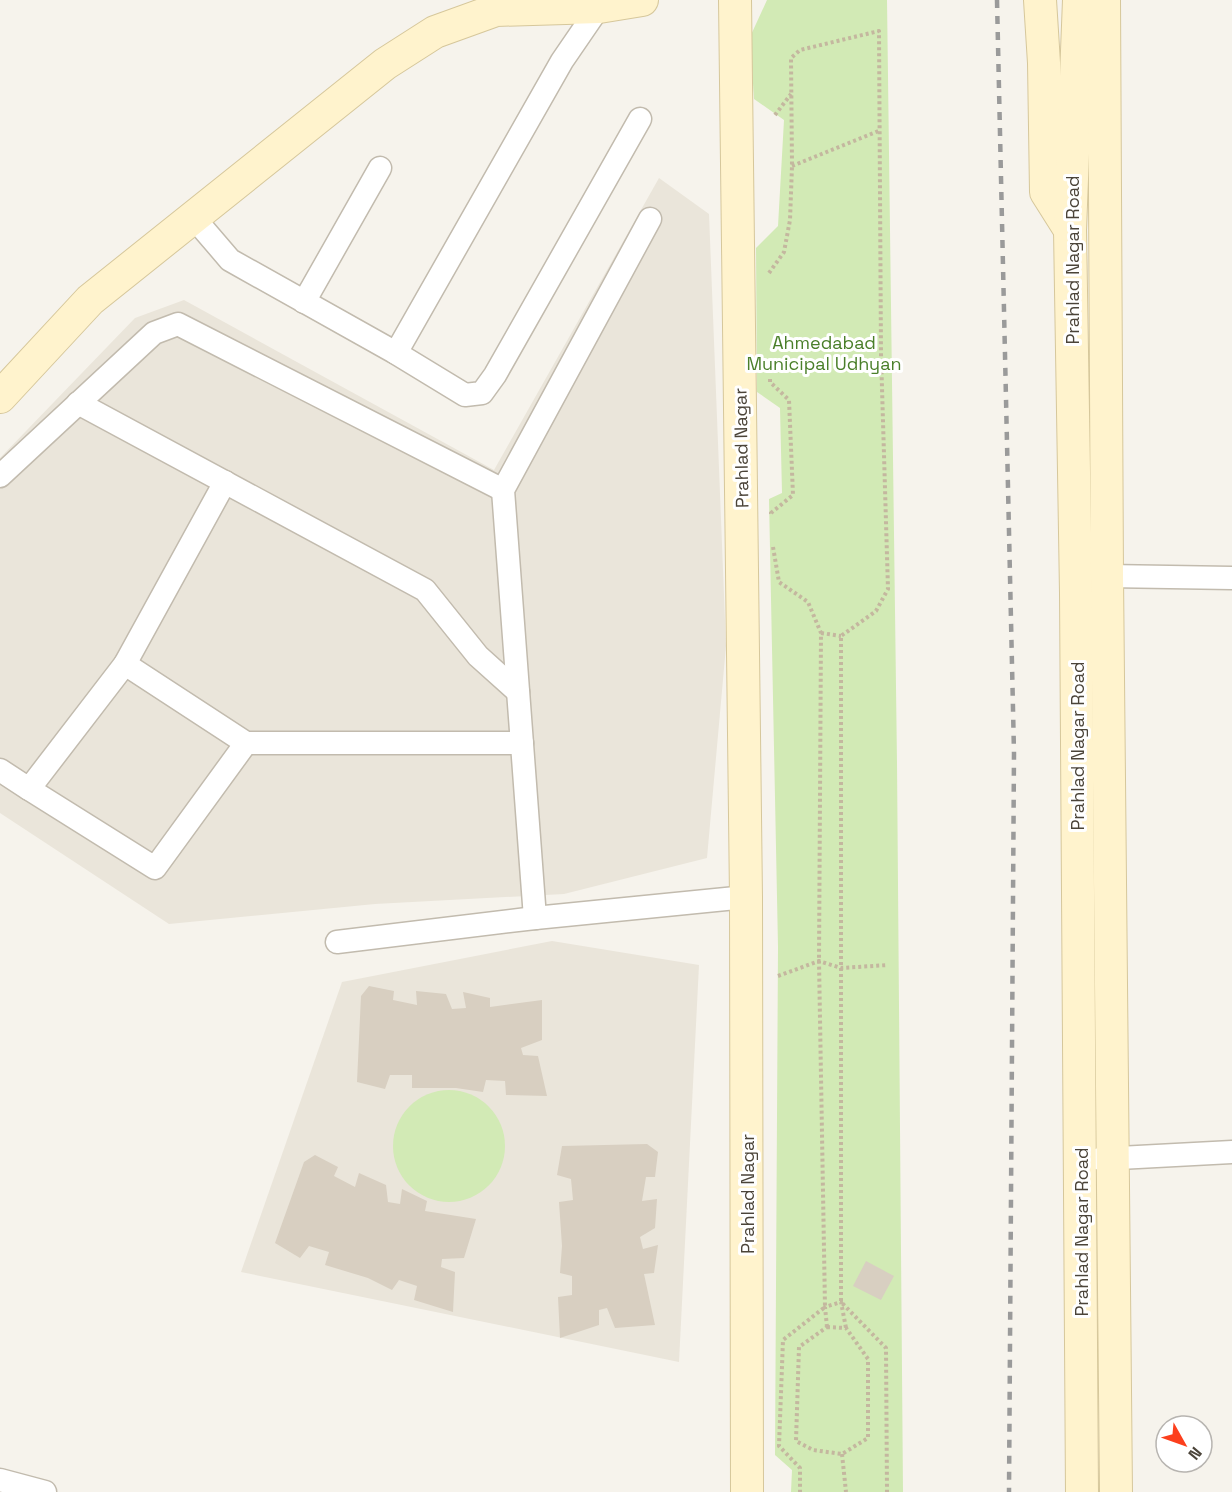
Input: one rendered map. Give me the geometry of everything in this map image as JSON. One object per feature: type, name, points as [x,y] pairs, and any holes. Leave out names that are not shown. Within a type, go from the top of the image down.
[{"type":"street","points":[[0,397],[90,300],[385,64],[435,32],[496,10],[599,6],[636,0]]},
{"type":"street","name":"Prahlad Nagar","points":[[735,0],[746,897],[744,1487]]},
{"type":"street","points":[[1040,0],[1044,63],[1046,192],[1070,230]]},
{"type":"street","name":"Prahlad Nagar Road","points":[[1079,0],[1070,230],[1076,604],[1082,1492]]},
{"type":"street","name":"Prahlad Nagar Road","points":[[1104,0],[1116,1492]]},
{"type":"street","points":[[396,353],[562,61],[599,6]]},
{"type":"street","points":[[194,218],[230,260],[396,353],[465,395],[482,393],[495,375],[640,119]]},
{"type":"street","points":[[304,302],[380,168]]},
{"type":"street","points":[[535,918],[503,490],[650,219]]},
{"type":"street","points":[[0,477],[154,333],[178,324],[503,490]]},
{"type":"street","points":[[78,403],[425,590],[478,656],[518,692]]},
{"type":"street","points":[[29,789],[125,664],[225,482]]},
{"type":"street","points":[[1107,576],[1232,578]]},
{"type":"street","points":[[125,664],[246,743],[522,742]]},
{"type":"street","points":[[0,771],[155,868],[246,743]]},
{"type":"street","points":[[337,942],[535,918],[746,897]]},
{"type":"street","points":[[1080,1160],[1232,1152]]},
{"type":"street","points":[[0,1480],[45,1492]]},
{"type":"path","points":[[769,282],[769,271],[784,252],[790,220],[791,58],[800,50],[879,30],[881,354],[888,589],[876,611],[841,636],[821,633]]},
{"type":"path","points":[[775,115],[791,93]]},
{"type":"path","points":[[792,166],[881,130]]},
{"type":"path","points":[[770,371],[770,382],[789,400],[793,495],[771,513],[772,524]]},
{"type":"path","points":[[772,536],[779,582],[808,602],[821,633],[819,961],[827,1327]]},
{"type":"path","points":[[841,636],[841,1302],[846,1328],[868,1359],[868,1438],[842,1454],[813,1450],[796,1441],[799,1347],[827,1327],[846,1328]]},
{"type":"path","points":[[778,976],[819,961],[841,968],[888,965]]},
{"type":"path","points":[[800,1492],[800,1468],[779,1446],[783,1340],[825,1306],[841,1302]]},
{"type":"path","points":[[841,1302],[886,1348],[887,1492]]},
{"type":"path","points":[[842,1454],[846,1492]]},
{"type":"shaded area","points":[[659,178],[709,214],[726,646],[707,858],[564,894],[375,904],[169,924],[0,813],[0,458],[135,318],[184,300],[494,470]]},
{"type":"shaded area","points":[[552,941],[699,965],[679,1362],[241,1272],[342,982]]},
{"type":"green space","name":"Ahmedabad Municipal Udhyan","points":[[767,0],[887,0],[897,763],[903,1492],[791,1492],[792,1470],[775,1455],[778,947],[769,499],[782,493],[780,408],[757,392],[756,248],[778,226],[784,120],[754,99],[750,37]]},
{"type":"green space","points":[[449,1090],[470,1094],[489,1106],[501,1125],[505,1146],[501,1167],[489,1186],[470,1198],[449,1202],[428,1198],[409,1186],[397,1167],[393,1146],[397,1125],[409,1106],[428,1094]]},
{"type":"building","points":[[369,986],[394,991],[393,1000],[417,1005],[416,991],[446,994],[452,1009],[466,1008],[463,992],[490,998],[490,1007],[542,1000],[542,1040],[521,1048],[523,1055],[538,1056],[547,1096],[506,1095],[505,1081],[486,1080],[483,1092],[456,1088],[412,1088],[412,1075],[390,1075],[385,1089],[357,1082],[361,996]]},
{"type":"building","points":[[647,1144],[658,1152],[655,1177],[646,1177],[642,1201],[657,1199],[655,1228],[640,1237],[643,1249],[658,1245],[654,1273],[644,1274],[655,1325],[615,1328],[607,1308],[599,1310],[599,1325],[560,1338],[558,1297],[572,1295],[572,1276],[560,1273],[562,1246],[559,1202],[573,1200],[571,1179],[557,1175],[562,1146]]},
{"type":"building","points":[[315,1155],[338,1167],[334,1176],[355,1187],[359,1173],[386,1185],[388,1202],[400,1204],[402,1189],[427,1201],[425,1211],[476,1219],[464,1258],[442,1259],[441,1267],[455,1272],[453,1312],[414,1300],[417,1286],[399,1280],[392,1290],[368,1278],[325,1265],[329,1252],[309,1246],[300,1258],[275,1243],[304,1162]]},
{"type":"building","points":[[866,1261],[894,1276],[881,1300],[853,1286]]},
{"type":"railway","points":[[997,0],[1014,753],[1009,1492]]}]
